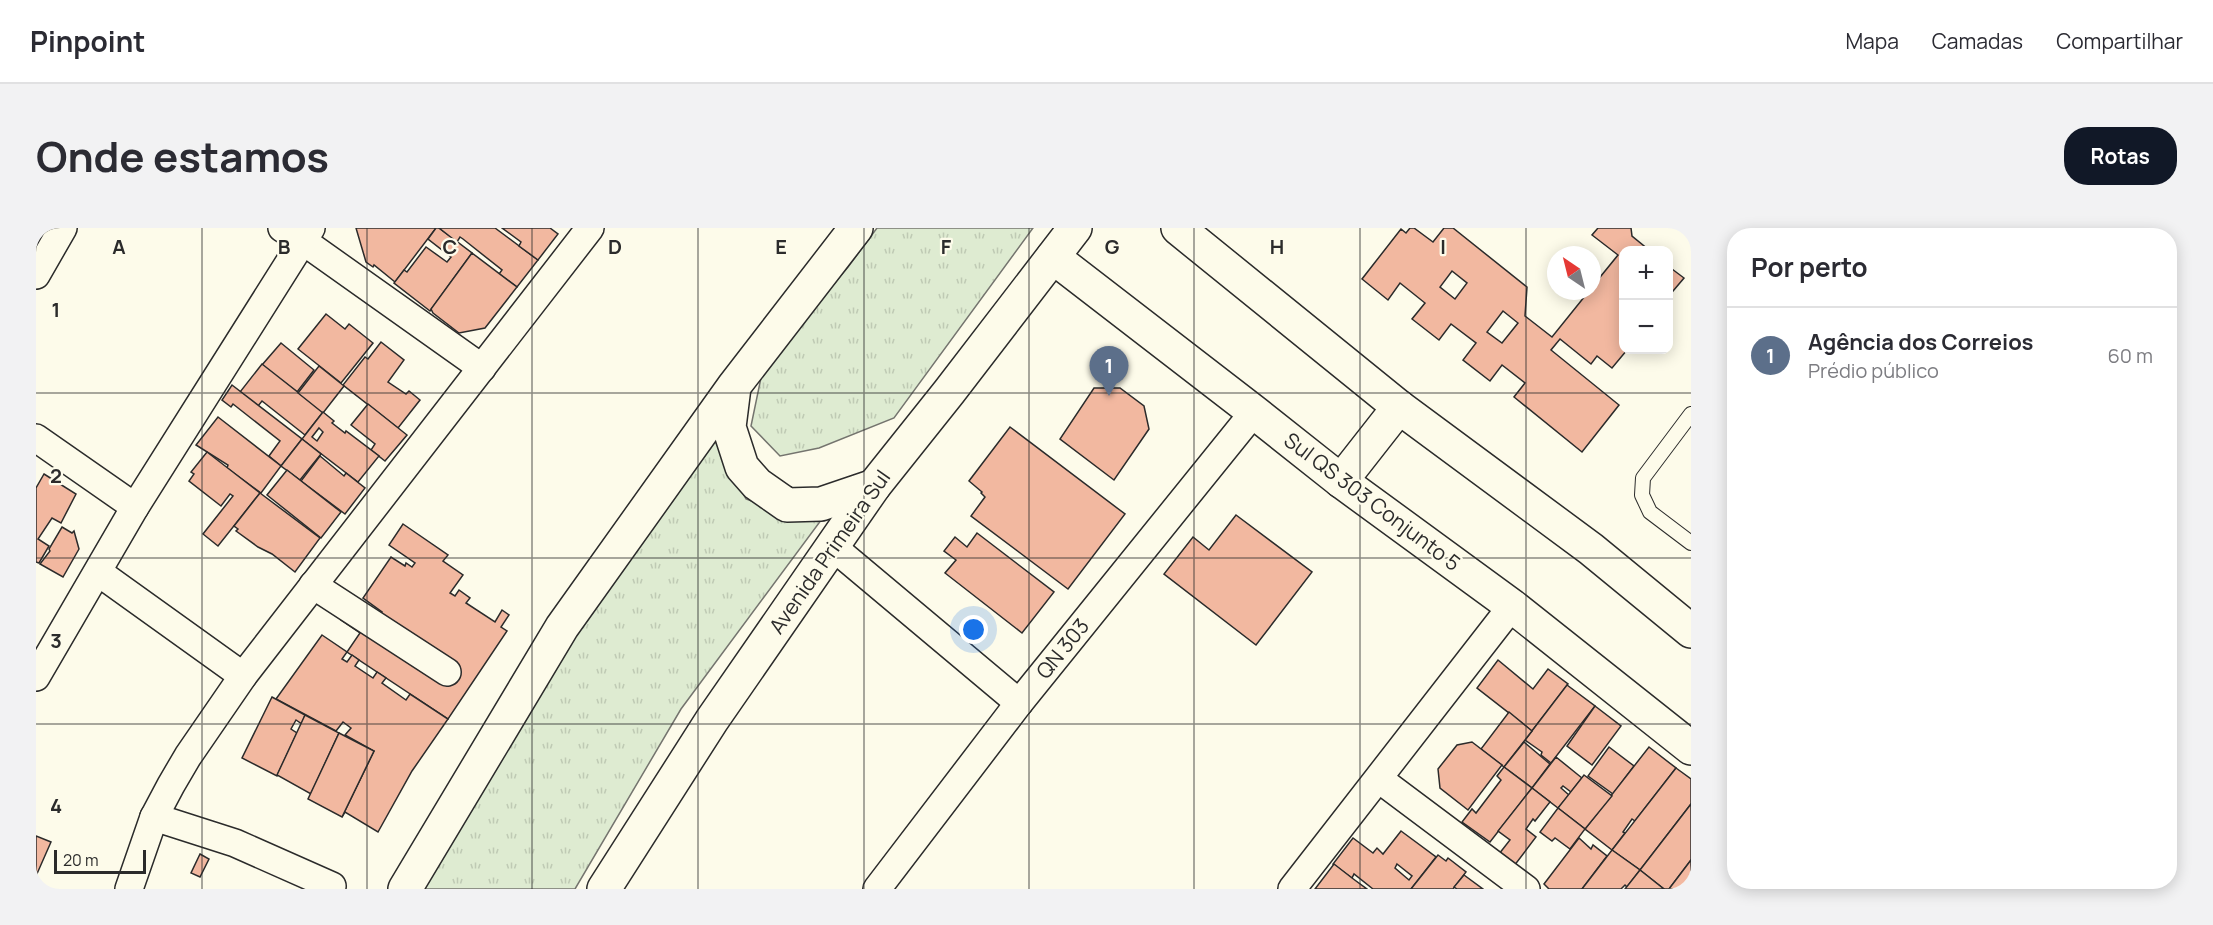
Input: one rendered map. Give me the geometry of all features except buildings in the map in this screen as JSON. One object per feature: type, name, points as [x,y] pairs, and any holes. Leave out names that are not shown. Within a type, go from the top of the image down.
[{"type":"main road","points":[[405,889],[562,627],[734,386],[856,228]]},
{"type":"main road","name":"Avenida Primeira Sul","points":[[604,889],[712,720],[874,486],[1075,228]]},
{"type":"main road","points":[[1178,228],[1399,407],[1687,623]]},
{"type":"main road","name":"Sul QS 303 Conjunto 5","points":[[1053,257],[1341,482],[1512,606],[1691,748]]},
{"type":"main road","points":[[734,386],[729,427],[742,467],[757,484],[787,505],[821,504],[874,486]]},
{"type":"main road","points":[[1341,482],[1399,407]]},
{"type":"street","points":[[36,275],[63,228]]},
{"type":"street","points":[[129,889],[154,818],[188,756],[243,676],[590,228]]},
{"type":"street","points":[[36,677],[299,232],[482,368]]},
{"type":"street","name":"QN 303","points":[[877,889],[1019,703],[1254,412]]},
{"type":"street","points":[[36,438],[135,507]]},
{"type":"street","points":[[833,547],[1019,703]]},
{"type":"street","points":[[98,572],[243,676]]},
{"type":"street","points":[[313,585],[447,672]]},
{"type":"street","points":[[1292,889],[1512,606]]},
{"type":"street","points":[[1379,779],[1526,889]]},
{"type":"street","points":[[154,818],[235,843],[332,886]]},
{"type":"lane","points":[[1691,414],[1643,478],[1642,495],[1650,512],[1691,543]]},
{"type":"green space","points":[[877,228],[1033,228],[894,418],[819,448],[780,456],[751,426],[763,368],[848,267]]},
{"type":"green space","points":[[715,441],[746,499],[787,514],[836,500],[681,709],[575,889],[418,889],[583,617]]},
{"type":"place","name":"Agência dos Correios","points":[[1109,396]]}]
